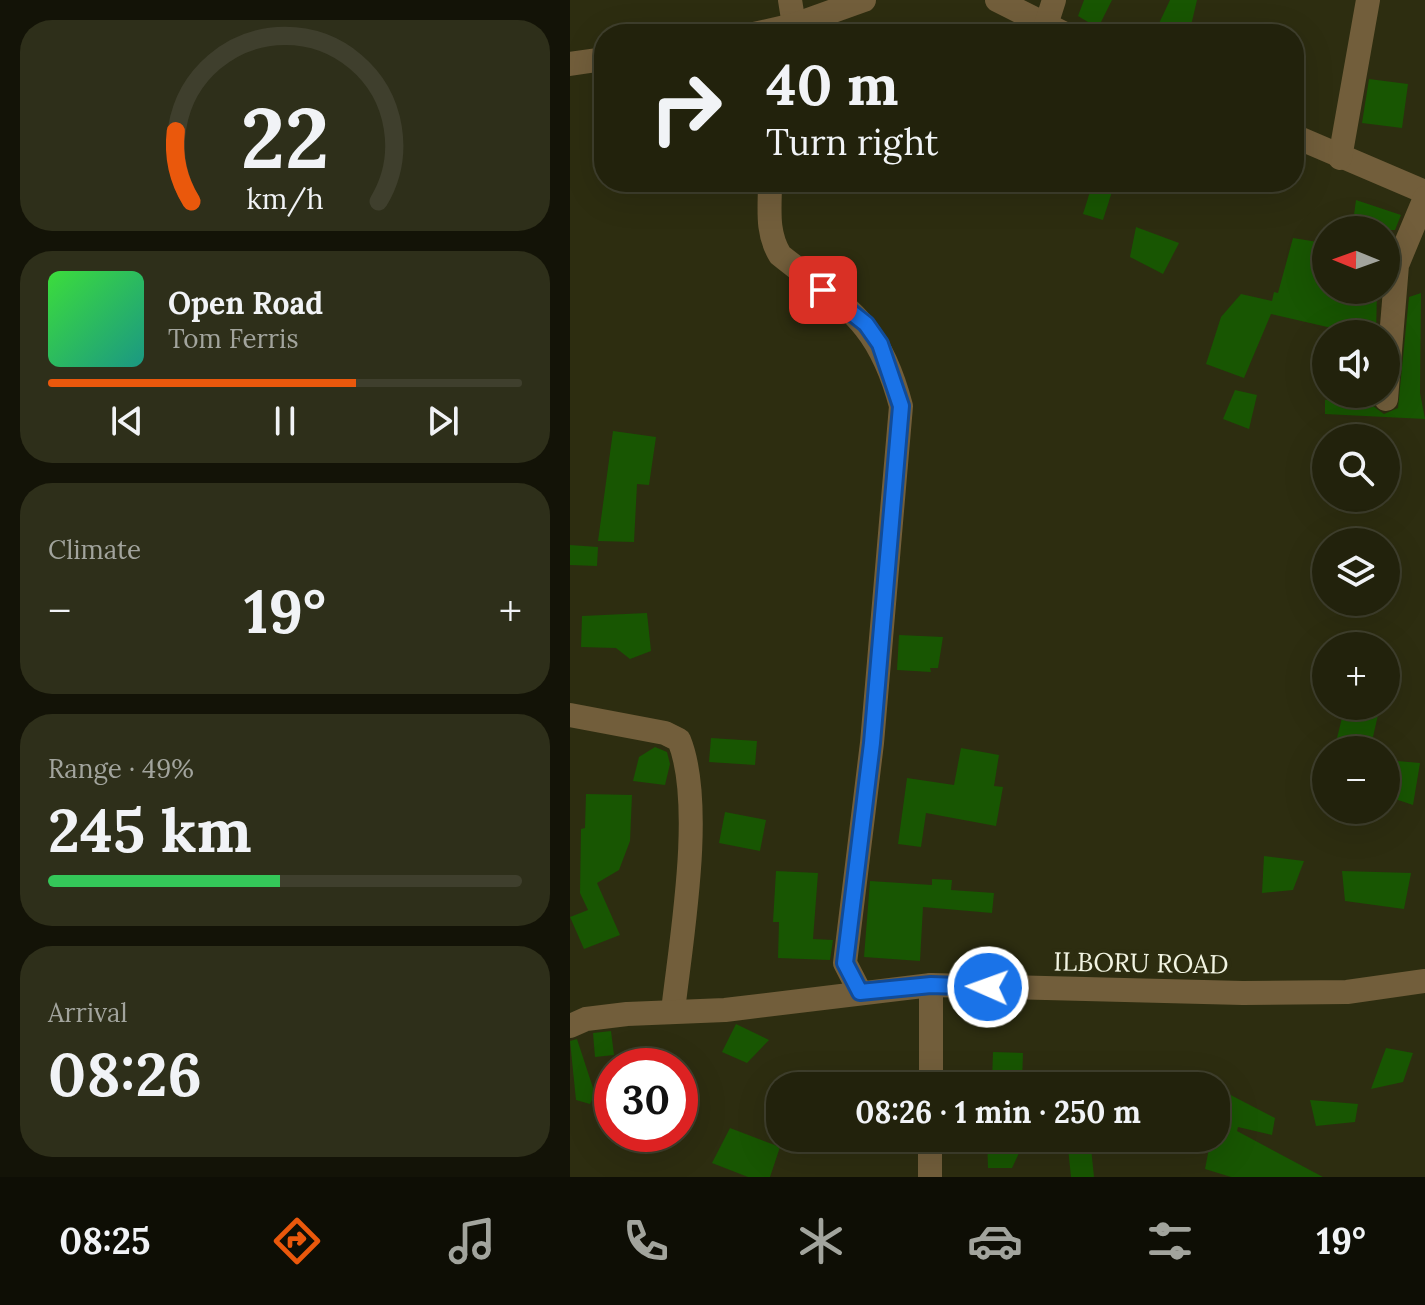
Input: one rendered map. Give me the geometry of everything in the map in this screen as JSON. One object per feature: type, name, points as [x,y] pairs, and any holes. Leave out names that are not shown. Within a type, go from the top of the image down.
[{"type":"street","points":[[778,24],[790,0]]},
{"type":"street","points":[[794,24],[864,0]]},
{"type":"street","points":[[997,0],[1044,24]]},
{"type":"street","points":[[1054,0],[1056,24]]},
{"type":"street","points":[[1340,158],[1368,0]]},
{"type":"street","points":[[570,64],[594,60]]},
{"type":"street","points":[[1304,141],[1425,192]]},
{"type":"street","points":[[770,192],[769,228],[780,255],[866,324],[893,373],[901,406],[872,743],[845,963],[860,992]]},
{"type":"street","points":[[1392,320],[1397,265],[1425,198]]},
{"type":"street","points":[[570,715],[665,733],[679,740],[686,756],[689,780],[687,885],[673,1011]]},
{"type":"street","name":"ILBORU ROAD","points":[[570,1026],[586,1019],[725,1010],[931,985],[1243,993],[1347,992],[1425,981]]},
{"type":"street","points":[[931,985],[931,1072]]},
{"type":"street","points":[[930,1152],[930,1177]]},
{"type":"building","points":[[1084,0],[1112,0],[1100,24],[1091,24],[1078,16]]},
{"type":"building","points":[[1170,0],[1197,0],[1191,24],[1159,24]]},
{"type":"building","points":[[1369,79],[1408,84],[1402,128],[1362,123]]},
{"type":"building","points":[[1090,192],[1112,192],[1103,220],[1083,214]]},
{"type":"building","points":[[1356,200],[1401,215],[1400,218],[1354,216]]},
{"type":"building","points":[[1136,227],[1179,243],[1163,274],[1130,257]]},
{"type":"building","points":[[1293,238],[1312,241],[1312,304],[1377,304],[1376,320],[1312,320],[1312,323],[1271,314],[1244,378],[1206,364],[1221,317],[1241,294],[1272,301],[1274,292],[1278,293]]},
{"type":"building","points":[[1421,293],[1420,393],[1425,419],[1325,414],[1325,408],[1376,408],[1384,414],[1400,408],[1409,297]]},
{"type":"building","points":[[1235,390],[1257,395],[1249,429],[1223,419]]},
{"type":"building","points":[[613,431],[656,437],[649,485],[637,484],[634,542],[598,541]]},
{"type":"building","points":[[570,545],[598,547],[597,566],[570,565]]},
{"type":"building","points":[[647,613],[651,651],[630,659],[616,648],[581,647],[582,616]]},
{"type":"building","points":[[899,635],[943,637],[938,668],[930,668],[931,672],[897,670]]},
{"type":"building","points":[[1342,720],[1377,720],[1373,736],[1338,736]]},
{"type":"building","points":[[711,738],[757,741],[755,765],[709,762]]},
{"type":"building","points":[[655,747],[667,752],[670,764],[665,785],[633,781],[639,757]]},
{"type":"building","points":[[961,748],[999,755],[994,786],[1003,787],[996,826],[926,813],[921,847],[898,844],[907,778],[954,785]]},
{"type":"building","points":[[1400,761],[1420,763],[1413,805],[1400,801]]},
{"type":"building","points":[[586,794],[632,795],[630,841],[619,870],[597,883],[620,935],[584,949],[570,917],[588,910],[580,893],[581,829],[585,828]]},
{"type":"building","points":[[725,812],[766,820],[760,851],[719,843]]},
{"type":"building","points":[[1264,856],[1304,861],[1293,890],[1262,893]]},
{"type":"building","points":[[776,871],[818,873],[813,939],[833,940],[830,960],[778,958],[779,922],[773,922]]},
{"type":"building","points":[[1342,871],[1411,873],[1404,909],[1345,901]]},
{"type":"building","points":[[932,879],[952,880],[951,890],[994,893],[992,913],[923,907],[920,961],[864,957],[870,881],[932,885]]},
{"type":"building","points":[[736,1024],[769,1040],[747,1063],[722,1052]]},
{"type":"building","points":[[611,1031],[613,1048],[594,1048],[593,1033]]},
{"type":"building","points":[[577,1039],[594,1091],[590,1104],[576,1100],[570,1041]]},
{"type":"building","points":[[1386,1048],[1413,1053],[1403,1082],[1371,1089]]},
{"type":"building","points":[[993,1052],[1023,1053],[1022,1072],[992,1072]]},
{"type":"building","points":[[1230,1095],[1275,1118],[1272,1135],[1238,1127],[1237,1131],[1323,1177],[1231,1177],[1205,1169],[1208,1152],[1230,1152]]},
{"type":"building","points":[[1310,1100],[1358,1104],[1355,1122],[1316,1126]]},
{"type":"building","points":[[730,1128],[766,1142],[766,1152],[778,1152],[770,1177],[748,1177],[712,1163]]},
{"type":"building","points":[[987,1152],[1019,1152],[1012,1168],[988,1168]]},
{"type":"building","points":[[1068,1152],[1091,1152],[1094,1177],[1071,1177]]},
{"type":"route","points":[[823,290],[866,324],[880,344],[893,373],[901,406],[872,743],[845,963],[860,992],[931,985],[988,987]]}]
